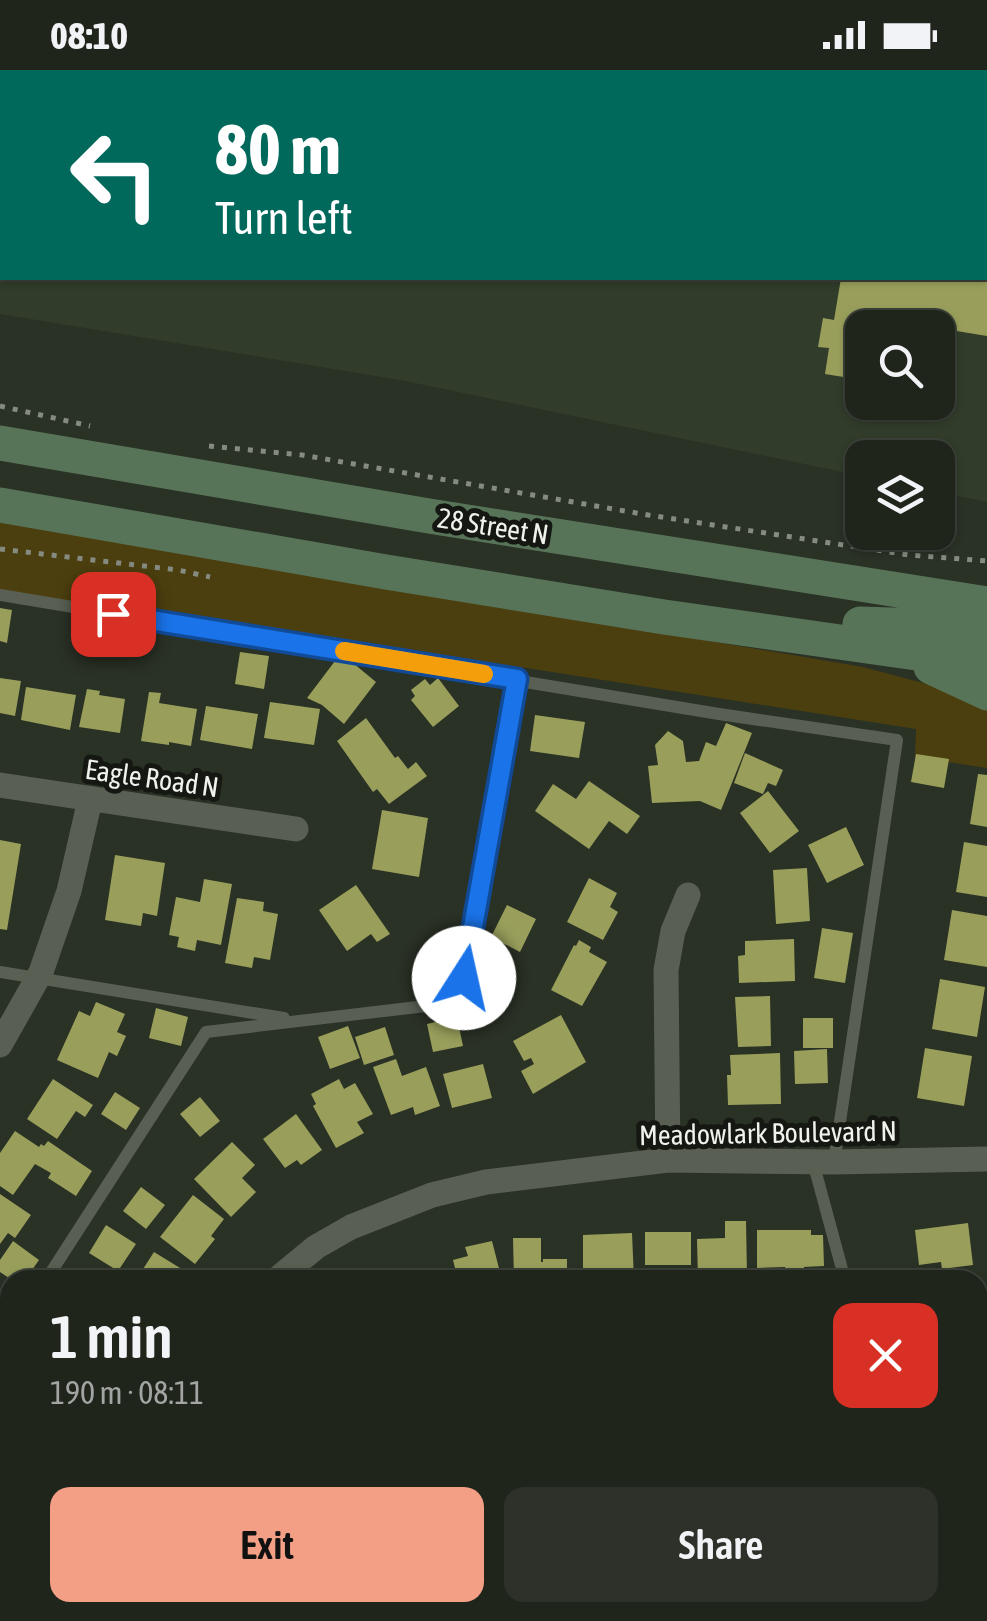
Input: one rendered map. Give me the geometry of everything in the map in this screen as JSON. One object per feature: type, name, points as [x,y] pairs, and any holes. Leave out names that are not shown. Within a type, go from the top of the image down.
[{"type":"main road","name":"28 Street N","points":[[0,443],[986,611]]},
{"type":"main road","points":[[0,505],[664,617],[987,662]]},
{"type":"main road","points":[[664,617],[924,626],[986,611]]},
{"type":"main road","points":[[884,647],[987,693]]},
{"type":"street","name":"Eagle Road N","points":[[0,786],[296,829]]},
{"type":"street","points":[[0,1045],[38,978],[69,892],[90,800]]},
{"type":"street","points":[[668,1160],[666,970],[673,931],[688,894]]},
{"type":"street","name":"Meadowlark Boulevard N","points":[[285,1270],[351,1227],[432,1195],[501,1180],[668,1160],[987,1159]]},
{"type":"lane","points":[[0,595],[898,740],[824,1162],[842,1270]]},
{"type":"lane","points":[[206,1032],[443,1004],[464,978],[517,679]]},
{"type":"lane","points":[[0,972],[299,1021]]},
{"type":"lane","points":[[52,1270],[206,1032],[202,1005]]},
{"type":"path","points":[[0,406],[94,426]]},
{"type":"path","points":[[210,446],[302,455],[909,555],[987,561]]},
{"type":"path","points":[[0,548],[210,577]]},
{"type":"shaded area","points":[[0,280],[987,280],[987,502],[955,495],[955,440],[845,440],[845,472],[405,381],[0,314]]},
{"type":"shaded area","points":[[0,520],[863,667],[942,688],[987,708],[987,768],[915,757],[916,729],[514,666],[0,595]]},
{"type":"building","points":[[841,280],[987,280],[987,336],[955,331],[955,310],[845,310],[845,377],[825,374],[829,348],[818,347],[823,318],[834,320]]},
{"type":"building","points":[[0,608],[12,610],[7,643],[0,641]]},
{"type":"building","points":[[240,652],[269,656],[264,689],[235,684]]},
{"type":"building","points":[[335,661],[353,663],[376,682],[344,724],[307,698]]},
{"type":"building","points":[[0,678],[21,681],[15,716],[0,713]]},
{"type":"building","points":[[438,678],[459,706],[433,727],[411,700],[415,696],[411,690],[425,679],[430,685]]},
{"type":"building","points":[[26,687],[76,695],[70,730],[21,720]]},
{"type":"building","points":[[87,689],[125,699],[120,733],[79,727]]},
{"type":"building","points":[[149,692],[161,693],[159,703],[197,709],[191,746],[141,741]]},
{"type":"building","points":[[270,702],[320,709],[314,745],[264,738]]},
{"type":"building","points":[[206,706],[258,714],[252,749],[200,740]]},
{"type":"building","points":[[535,715],[585,722],[579,758],[530,751]]},
{"type":"building","points":[[366,718],[395,758],[398,756],[408,769],[416,762],[427,776],[389,804],[377,789],[373,792],[337,741]]},
{"type":"building","points":[[726,723],[752,733],[721,810],[700,801],[652,803],[648,766],[658,765],[655,745],[668,731],[683,741],[686,762],[699,761],[706,742],[716,746]]},
{"type":"building","points":[[745,753],[783,770],[776,786],[768,783],[763,794],[734,783]]},
{"type":"building","points":[[916,754],[949,759],[944,788],[911,782]]},
{"type":"building","points":[[978,774],[987,775],[987,827],[970,824]]},
{"type":"building","points":[[589,781],[640,816],[627,834],[609,821],[589,849],[535,811],[553,784],[576,799]]},
{"type":"building","points":[[768,791],[799,831],[770,853],[740,813]]},
{"type":"building","points":[[382,810],[428,818],[419,877],[372,869]]},
{"type":"building","points":[[846,827],[864,865],[827,883],[808,845]]},
{"type":"building","points":[[0,840],[21,844],[7,930],[0,929]]},
{"type":"building","points":[[964,842],[987,846],[987,897],[956,892]]},
{"type":"building","points":[[115,855],[165,863],[157,916],[143,913],[141,926],[105,920]]},
{"type":"building","points":[[807,868],[810,921],[776,924],[773,870]]},
{"type":"building","points":[[589,878],[617,893],[610,907],[618,912],[603,940],[567,922]]},
{"type":"building","points":[[204,879],[232,884],[221,945],[197,940],[195,951],[177,947],[179,937],[169,935],[176,897],[200,902]]},
{"type":"building","points":[[356,885],[390,934],[377,942],[371,934],[347,951],[319,910]]},
{"type":"building","points":[[237,898],[264,902],[263,911],[278,914],[270,960],[254,957],[252,968],[225,963]]},
{"type":"building","points":[[507,905],[536,919],[520,952],[491,937]]},
{"type":"building","points":[[952,910],[987,916],[987,967],[944,960]]},
{"type":"building","points":[[822,928],[853,933],[845,983],[814,978]]},
{"type":"building","points":[[794,939],[795,981],[739,983],[738,956],[745,955],[745,941]]},
{"type":"building","points":[[579,940],[591,947],[589,952],[607,962],[582,1006],[551,990]]},
{"type":"building","points":[[940,979],[985,987],[977,1037],[932,1029]]},
{"type":"building","points":[[770,996],[771,1046],[738,1047],[735,997]]},
{"type":"building","points":[[96,1002],[125,1014],[117,1032],[126,1036],[117,1056],[109,1052],[98,1078],[57,1060],[79,1011],[90,1016]]},
{"type":"building","points":[[156,1008],[188,1017],[181,1046],[149,1038]]},
{"type":"building","points":[[561,1015],[586,1062],[533,1094],[521,1071],[534,1064],[531,1058],[524,1061],[513,1041]]},
{"type":"building","points":[[457,1017],[463,1046],[433,1052],[427,1024]]},
{"type":"building","points":[[803,1018],[833,1018],[833,1048],[803,1048]]},
{"type":"building","points":[[348,1026],[360,1058],[330,1069],[318,1037]]},
{"type":"building","points":[[385,1027],[394,1055],[364,1065],[355,1037]]},
{"type":"building","points":[[925,1048],[972,1056],[964,1106],[917,1098]]},
{"type":"building","points":[[827,1049],[828,1083],[795,1084],[794,1051]]},
{"type":"building","points":[[780,1053],[781,1104],[728,1105],[730,1055]]},
{"type":"building","points":[[396,1059],[402,1076],[426,1067],[440,1106],[415,1115],[413,1107],[391,1115],[373,1067]]},
{"type":"building","points":[[483,1064],[492,1098],[452,1108],[443,1074]]},
{"type":"building","points":[[53,1079],[93,1105],[85,1117],[76,1111],[57,1139],[27,1119]]},
{"type":"building","points":[[339,1079],[344,1089],[355,1083],[373,1114],[357,1122],[364,1133],[336,1148],[313,1106],[316,1104],[311,1094]]},
{"type":"building","points":[[115,1092],[140,1108],[126,1130],[101,1114]]},
{"type":"building","points":[[200,1097],[220,1121],[200,1137],[180,1114]]},
{"type":"building","points":[[296,1114],[322,1150],[301,1165],[297,1160],[285,1168],[263,1139]]},
{"type":"building","points":[[15,1131],[39,1147],[48,1141],[92,1171],[76,1196],[48,1178],[51,1173],[35,1164],[13,1195],[0,1186],[0,1153]]},
{"type":"building","points":[[232,1142],[255,1165],[242,1178],[256,1192],[231,1217],[194,1179]]},
{"type":"building","points":[[141,1187],[165,1205],[146,1229],[123,1211]]},
{"type":"building","points":[[0,1194],[31,1215],[15,1238],[8,1233],[0,1244]]},
{"type":"building","points":[[193,1195],[224,1219],[211,1236],[215,1239],[195,1264],[160,1237]]},
{"type":"building","points":[[725,1221],[746,1221],[747,1270],[698,1270],[697,1239],[725,1238]]},
{"type":"building","points":[[968,1223],[973,1265],[942,1269],[941,1262],[919,1265],[915,1230]]},
{"type":"building","points":[[106,1225],[136,1244],[119,1270],[89,1253]]},
{"type":"building","points":[[757,1230],[811,1230],[811,1235],[823,1235],[824,1266],[804,1270],[757,1268]]},
{"type":"building","points":[[645,1232],[691,1232],[691,1265],[645,1265]]},
{"type":"building","points":[[632,1233],[634,1270],[583,1268],[583,1235]]},
{"type":"building","points":[[513,1238],[541,1238],[541,1262],[567,1259],[567,1270],[514,1270]]},
{"type":"building","points":[[13,1241],[39,1260],[32,1270],[0,1270],[0,1260]]},
{"type":"building","points":[[492,1241],[499,1270],[456,1270],[453,1260],[468,1256],[465,1247]]},
{"type":"building","points":[[154,1252],[183,1270],[142,1270]]},
{"type":"slow traffic","points":[[344,651],[484,674]]},
{"type":"route","points":[[113,614],[517,679],[464,978]]}]
